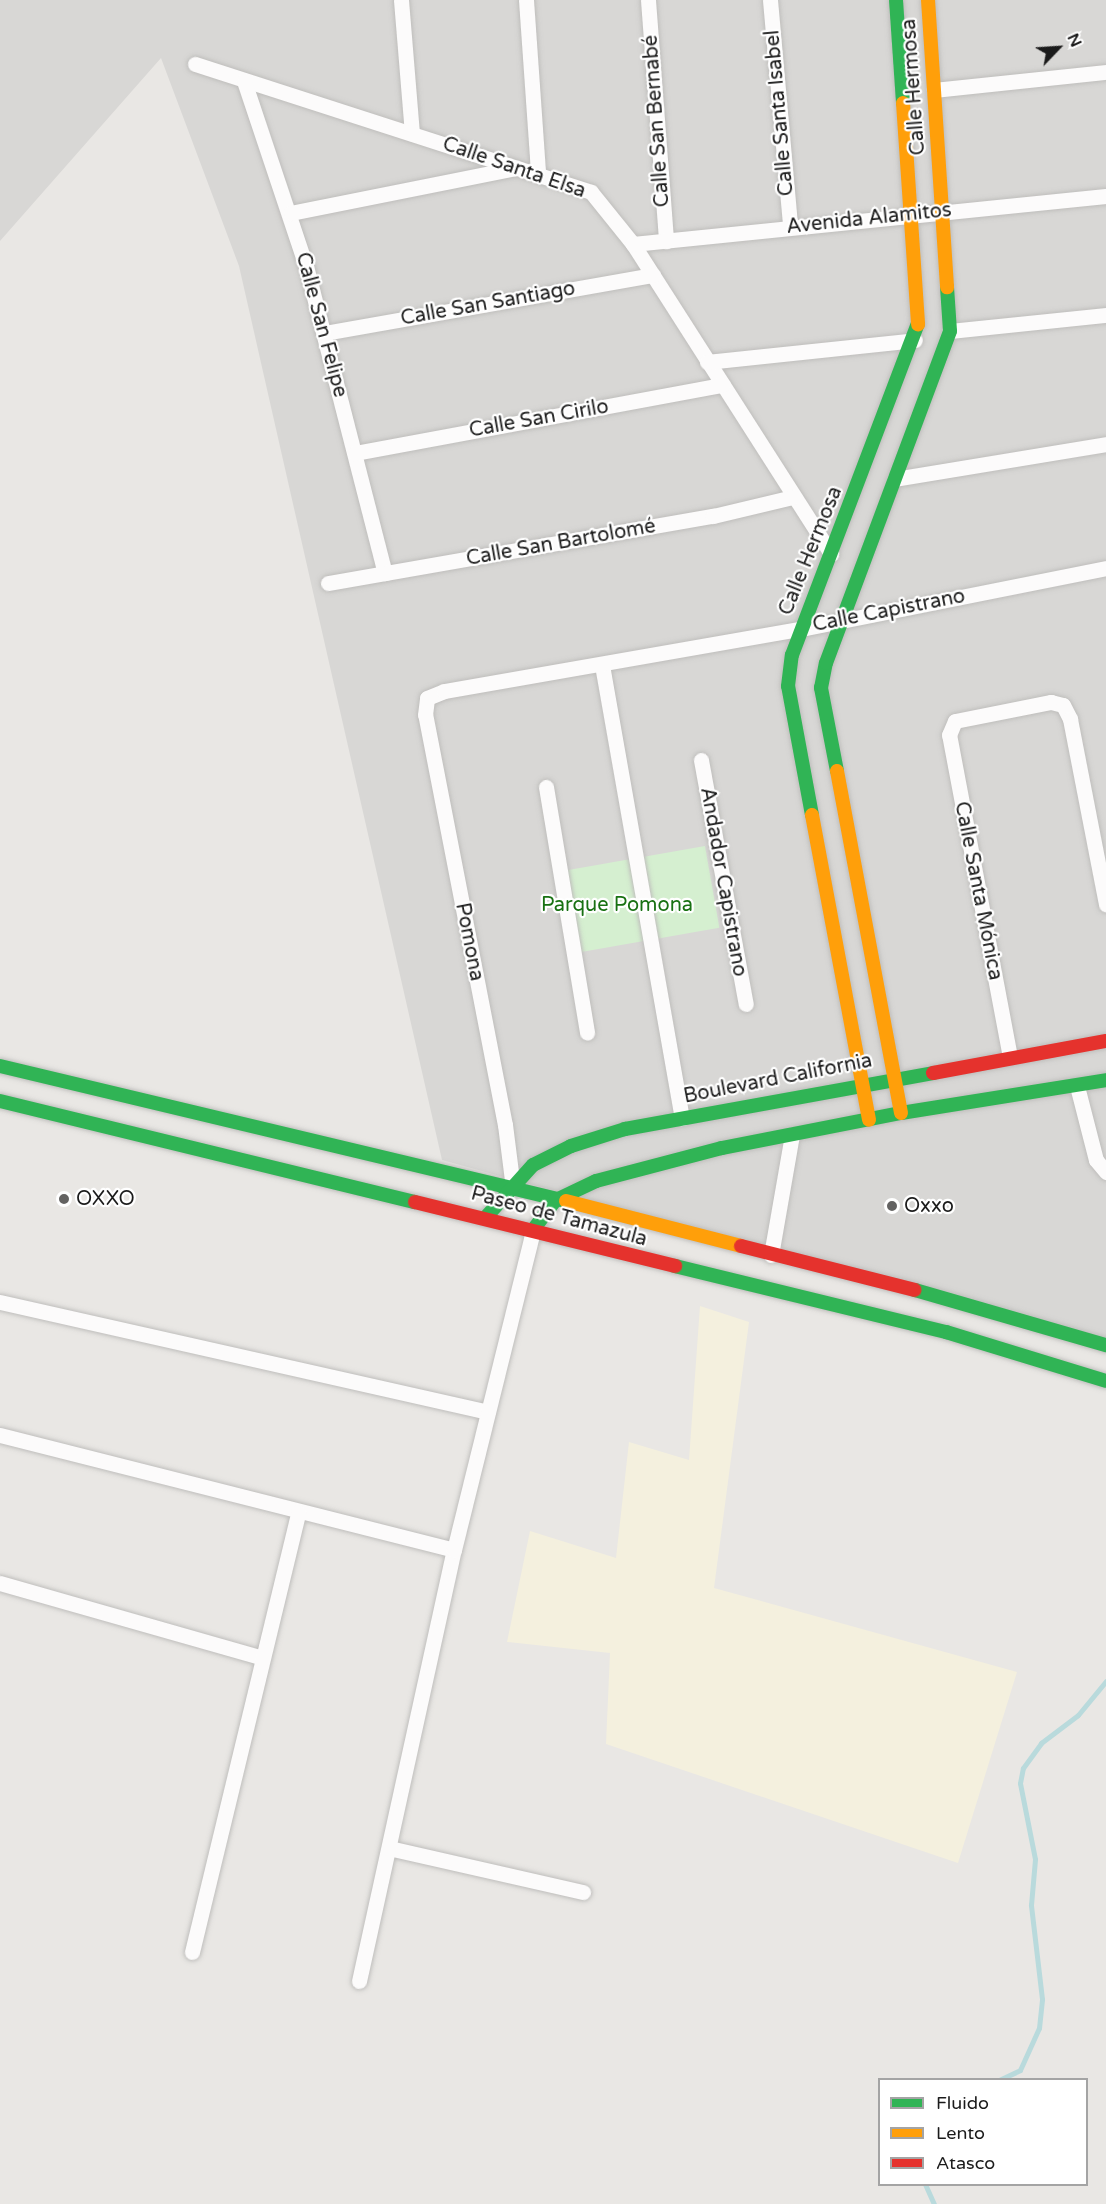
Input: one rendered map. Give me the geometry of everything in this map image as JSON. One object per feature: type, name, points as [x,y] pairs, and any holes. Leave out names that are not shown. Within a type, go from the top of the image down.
[{"type":"street","points":[[401,0],[412,134]]},
{"type":"street","points":[[526,0],[538,173]]},
{"type":"street","name":"Calle San Bernabé","points":[[648,0],[666,241]]},
{"type":"street","name":"Calle Santa Isabel","points":[[770,0],[790,226]]},
{"type":"street","name":"Calle Hermosa","points":[[869,1120],[788,686],[792,656],[801,629],[915,340],[919,309],[910,215],[896,0]]},
{"type":"street","name":"Calle Hermosa","points":[[901,1113],[823,712],[821,687],[826,663],[950,331],[928,0]]},
{"type":"street","name":"Calle Santa Elsa","points":[[195,63],[244,81],[538,173],[591,192],[633,244],[831,554]]},
{"type":"street","points":[[934,90],[1106,72]]},
{"type":"street","name":"Calle San Felipe","points":[[244,81],[291,213],[385,573]]},
{"type":"street","points":[[291,213],[519,167]]},
{"type":"street","name":"Avenida Alamitos","points":[[633,244],[790,226],[1106,196]]},
{"type":"street","name":"Calle San Santiago","points":[[324,333],[653,275]]},
{"type":"street","points":[[950,331],[1106,315]]},
{"type":"street","points":[[707,362],[915,340]]},
{"type":"street","name":"Calle San Cirilo","points":[[355,453],[723,385]]},
{"type":"street","points":[[895,479],[1106,444]]},
{"type":"street","name":"Calle San Bartolomé","points":[[328,583],[713,516],[793,497]]},
{"type":"street","name":"Calle Capistrano","points":[[427,698],[444,691],[801,629],[1106,568]]},
{"type":"street","points":[[602,665],[619,772],[682,1118]]},
{"type":"street","name":"Pomona","points":[[427,698],[425,715],[505,1125],[513,1188]]},
{"type":"street","name":"Calle Santa Mónica","points":[[1010,1057],[949,735],[951,725],[959,720],[1058,701],[1068,712],[1106,905]]},
{"type":"street","name":"Andador Capistrano","points":[[701,760],[746,1004]]},
{"type":"street","points":[[546,787],[587,1033]]},
{"type":"street","name":"Boulevard California","points":[[486,1217],[534,1165],[571,1146],[625,1129],[893,1077],[1106,1041]]},
{"type":"street","name":"Paseo de Tamazula","points":[[0,1066],[513,1188],[952,1299],[1106,1345]]},
{"type":"street","points":[[359,1981],[454,1550],[532,1230],[556,1200],[596,1181],[722,1148],[901,1113],[1106,1080]]},
{"type":"street","points":[[1077,1086],[1096,1160],[1106,1172]]},
{"type":"street","name":"Paseo de Tamazula","points":[[0,1101],[486,1217],[946,1332],[1106,1381]]},
{"type":"street","points":[[771,1255],[792,1136]]},
{"type":"street","points":[[0,1302],[488,1412]]},
{"type":"street","points":[[0,1435],[298,1513],[454,1550]]},
{"type":"street","points":[[192,1952],[298,1513]]},
{"type":"street","points":[[0,1583],[263,1658]]},
{"type":"street","points":[[388,1848],[583,1892]]},
{"type":"shaded area","points":[[0,0],[1106,0],[1106,1342],[442,1160],[239,266],[161,58],[0,241]]},
{"type":"shaded area","points":[[700,1306],[749,1322],[714,1588],[1017,1672],[958,1863],[606,1744],[610,1653],[507,1642],[530,1531],[616,1558],[629,1442],[689,1460]]},
{"type":"green space","name":"Parque Pomona","points":[[705,846],[719,928],[576,953],[561,871]]},
{"type":"waterway","points":[[1003,2078],[1020,2070],[1039,2028],[1042,1999],[1031,1905],[1035,1859],[1020,1783],[1023,1768],[1041,1743],[1078,1715],[1106,1681]]},
{"type":"waterway","points":[[926,2186],[934,2204]]},
{"type":"traffic: fast","points":[[896,0],[903,103]]},
{"type":"traffic: fast","points":[[837,771],[821,688],[826,663],[950,331],[947,287]]},
{"type":"traffic: fast","points":[[812,815],[788,686],[792,655],[918,324]]},
{"type":"traffic: fast","points":[[0,1066],[566,1201]]},
{"type":"traffic: fast","points":[[486,1217],[533,1165],[571,1146],[625,1129],[933,1073]]},
{"type":"traffic: fast","points":[[533,1230],[556,1200],[596,1181],[722,1148],[901,1113],[1106,1080]]},
{"type":"traffic: fast","points":[[0,1101],[415,1202]]},
{"type":"traffic: fast","points":[[675,1266],[946,1332],[1106,1381]]},
{"type":"traffic: fast","points":[[915,1290],[1106,1345]]},
{"type":"traffic: slow","points":[[928,0],[947,287]]},
{"type":"traffic: slow","points":[[903,103],[918,324]]},
{"type":"traffic: slow","points":[[837,771],[901,1113]]},
{"type":"traffic: slow","points":[[812,815],[869,1120]]},
{"type":"traffic: slow","points":[[566,1201],[741,1246]]},
{"type":"traffic: jam","points":[[933,1073],[1106,1041]]},
{"type":"traffic: jam","points":[[415,1202],[675,1266]]},
{"type":"traffic: jam","points":[[741,1246],[915,1290]]},
{"type":"place","name":"OXXO","points":[[64,1199]]},
{"type":"place","name":"Oxxo","points":[[892,1206]]}]
